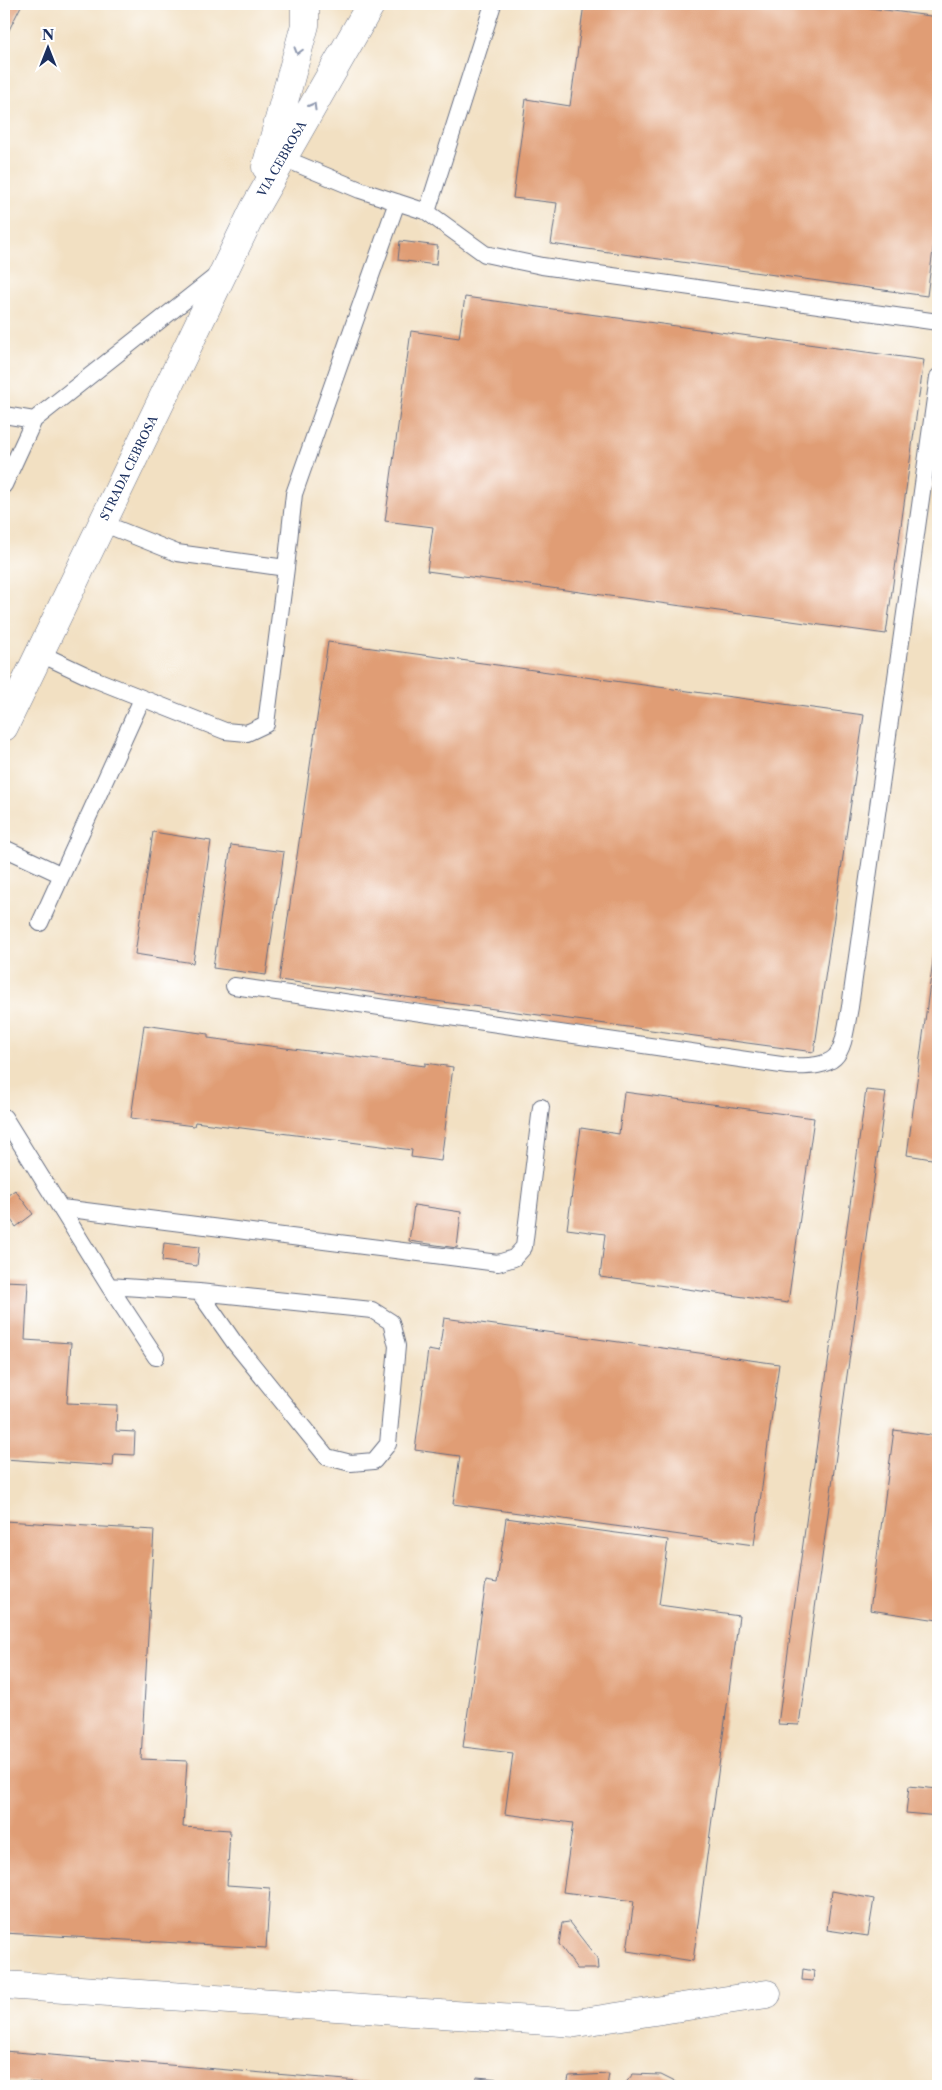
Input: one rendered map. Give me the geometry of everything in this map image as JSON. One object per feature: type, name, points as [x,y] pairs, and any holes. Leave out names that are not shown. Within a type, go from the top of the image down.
[{"type":"main road","name":"VIA CEBROSA","points":[[254,209],[306,25],[306,4]]},
{"type":"main road","name":"VIA CEBROSA","points":[[254,209],[371,4]]},
{"type":"main road","name":"STRADA CEBROSA","points":[[4,727],[254,209]]},
{"type":"main road","points":[[4,1985],[576,2023],[767,1994]]},
{"type":"lane","points":[[427,212],[492,4]]},
{"type":"lane","points":[[283,158],[360,190],[427,212],[485,254],[533,264],[938,322]]},
{"type":"lane","points":[[39,653],[94,679],[224,731],[247,733],[266,724],[294,494],[398,202]]},
{"type":"lane","points":[[4,485],[34,420],[224,270]]},
{"type":"lane","points":[[234,986],[788,1066],[816,1067],[834,1061],[843,1048],[850,1007],[938,378]]},
{"type":"lane","points":[[4,415],[34,420]]},
{"type":"lane","points":[[102,523],[177,553],[286,568]]},
{"type":"lane","points":[[40,923],[142,699]]},
{"type":"lane","points":[[4,848],[62,875]]},
{"type":"lane","points":[[62,1208],[498,1263],[514,1258],[524,1247],[541,1106]]},
{"type":"lane","points":[[4,1117],[109,1286],[156,1357]]},
{"type":"lane","points":[[109,1286],[200,1292],[372,1310],[391,1322],[397,1346],[388,1444],[374,1461],[352,1463],[327,1457],[234,1342],[200,1292]]},
{"type":"building","points":[[4,4],[22,4],[4,40]]},
{"type":"building","points":[[584,4],[840,4],[938,17],[938,212],[927,296],[551,244],[557,203],[513,198],[526,99],[570,106]]},
{"type":"building","points":[[400,241],[438,246],[436,265],[398,260]]},
{"type":"building","points":[[465,297],[924,360],[886,634],[427,571],[433,527],[385,521],[411,331],[459,338]]},
{"type":"building","points":[[328,642],[864,715],[814,1052],[279,980]]},
{"type":"building","points":[[153,832],[211,841],[193,963],[135,954]]},
{"type":"building","points":[[231,845],[284,852],[266,975],[213,968]]},
{"type":"building","points":[[938,931],[938,1160],[907,1155]]},
{"type":"building","points":[[144,1025],[208,1034],[208,1038],[425,1066],[425,1063],[453,1067],[441,1161],[411,1157],[412,1150],[195,1122],[194,1126],[131,1118]]},
{"type":"building","points":[[866,1090],[886,1092],[799,1725],[778,1724]]},
{"type":"building","points":[[624,1092],[814,1118],[788,1303],[600,1277],[605,1234],[567,1229],[581,1128],[619,1134]]},
{"type":"building","points":[[15,1190],[33,1214],[16,1227],[4,1210],[4,1198]]},
{"type":"building","points":[[414,1205],[461,1212],[457,1248],[409,1241]]},
{"type":"building","points":[[164,1243],[199,1247],[197,1266],[162,1261]]},
{"type":"building","points":[[4,1281],[28,1282],[25,1340],[71,1343],[67,1403],[117,1405],[116,1431],[135,1432],[134,1455],[114,1454],[113,1466],[4,1459]]},
{"type":"building","points":[[444,1318],[779,1364],[754,1545],[453,1504],[460,1456],[415,1450],[428,1350],[439,1352]]},
{"type":"building","points":[[894,1430],[938,1436],[938,1620],[870,1610]]},
{"type":"building","points":[[506,1518],[668,1540],[659,1605],[739,1616],[693,1961],[627,1951],[634,1901],[563,1892],[573,1823],[505,1814],[513,1753],[463,1747],[486,1581],[497,1583]]},
{"type":"building","points":[[4,1521],[154,1530],[141,1759],[187,1761],[183,1827],[230,1830],[227,1885],[270,1888],[266,1948],[4,1933]]},
{"type":"building","points":[[909,1786],[938,1789],[938,1816],[906,1813]]},
{"type":"building","points":[[832,1891],[874,1899],[868,1936],[827,1930]]},
{"type":"building","points":[[569,1922],[597,1958],[598,1969],[577,1969],[559,1944],[562,1923]]},
{"type":"building","points":[[803,1969],[814,1971],[813,1981],[802,1980]]},
{"type":"building","points":[[4,2051],[405,2086],[73,2086],[4,2080]]},
{"type":"building","points":[[609,2074],[607,2086],[567,2086],[569,2076]]},
{"type":"building","points":[[633,2074],[661,2075],[683,2086],[623,2086]]},
{"type":"building","points":[[477,2077],[511,2080],[511,2086],[476,2086]]}]
